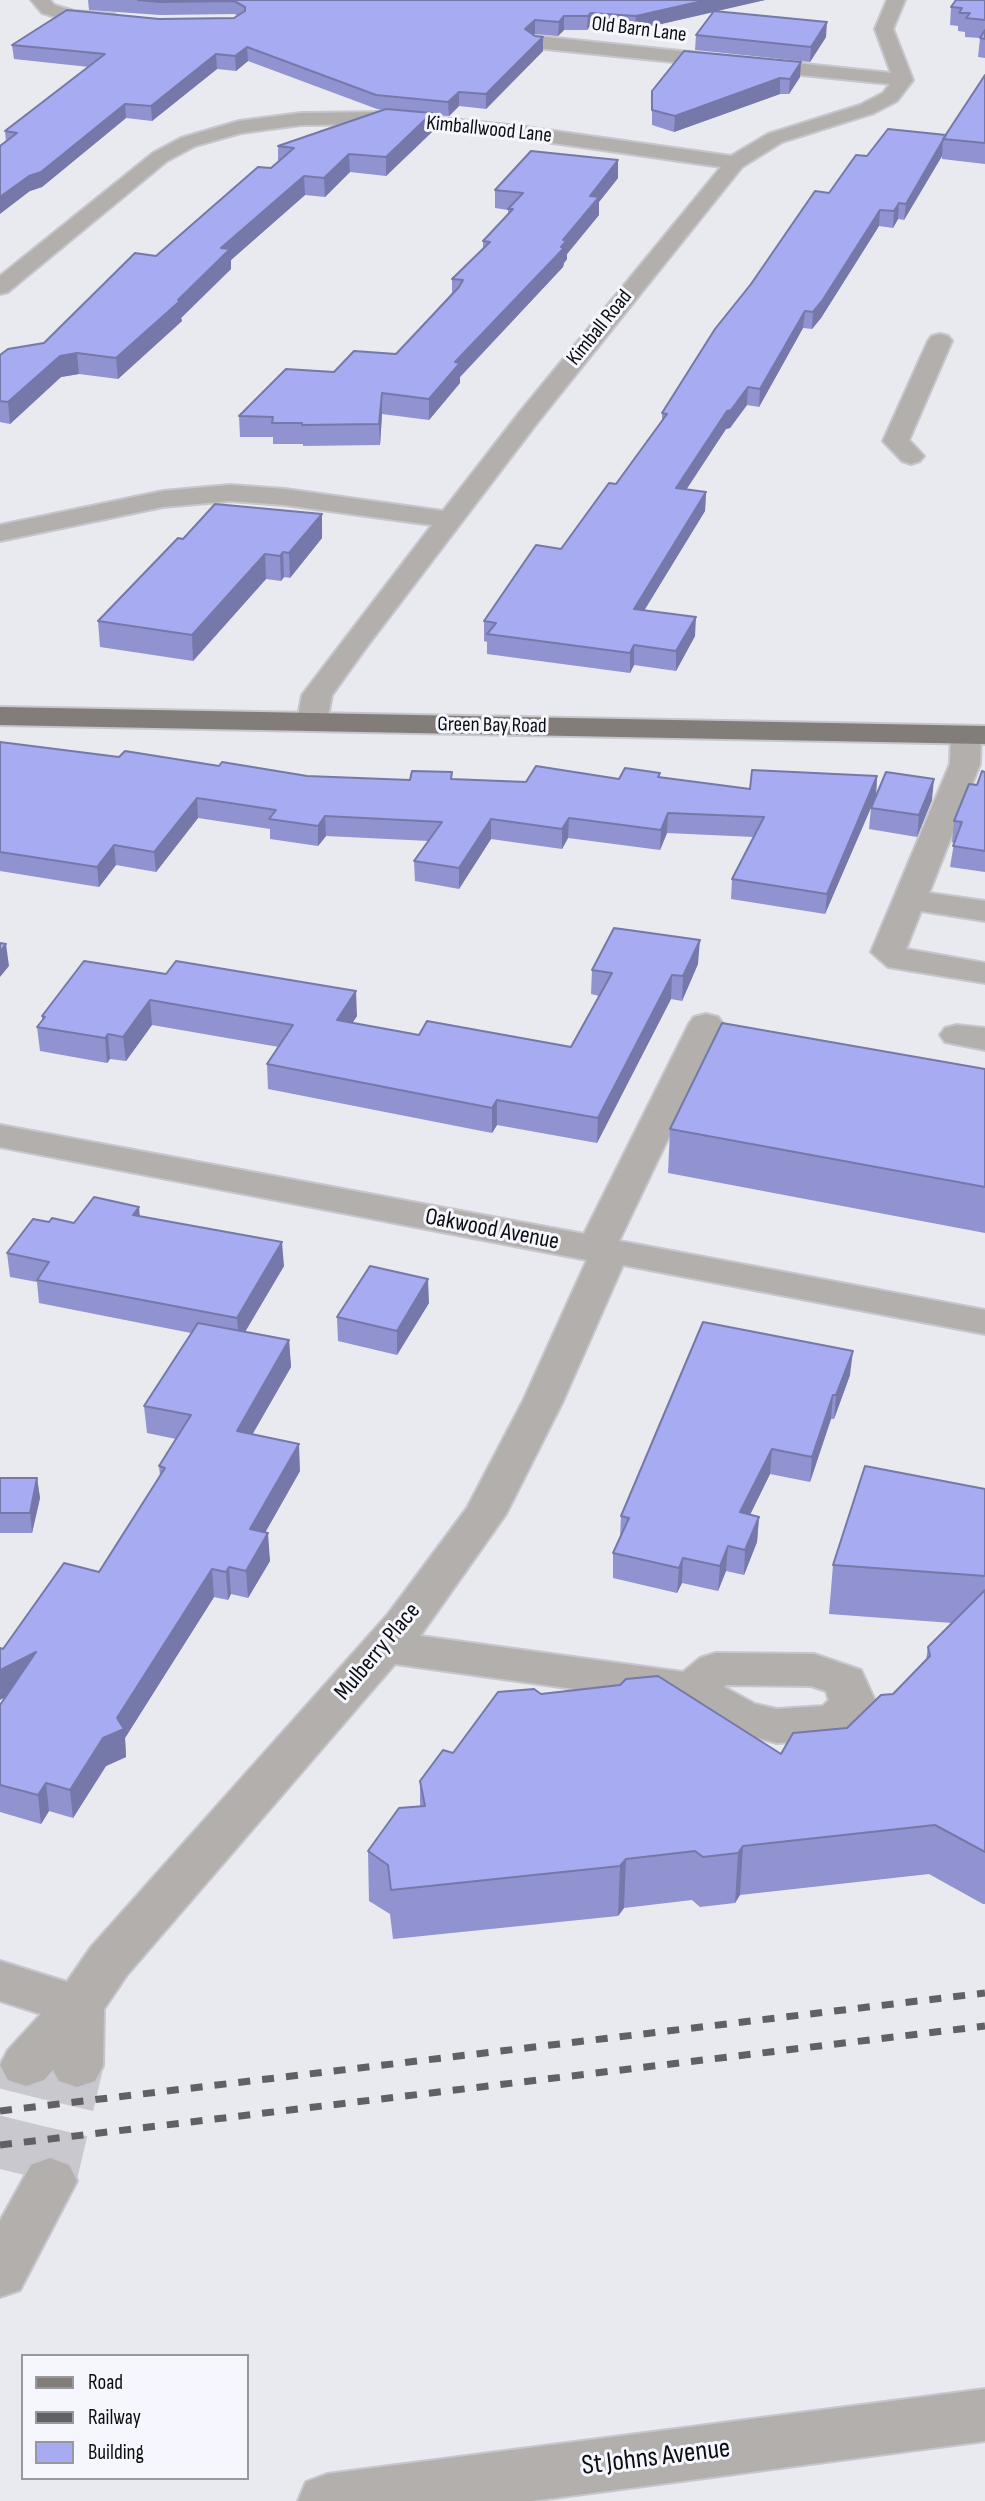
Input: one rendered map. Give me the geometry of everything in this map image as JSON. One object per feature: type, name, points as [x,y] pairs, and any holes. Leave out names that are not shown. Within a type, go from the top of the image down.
[{"type":"main road","name":"Green Bay Road","points":[[0,716],[975,735]]},
{"type":"street","points":[[40,0],[48,9],[73,16],[135,22]]},
{"type":"street","points":[[896,0],[884,29],[902,71],[903,80]]},
{"type":"street","name":"Old Barn Lane","points":[[536,42],[903,80]]},
{"type":"street","name":"Kimball Road","points":[[312,722],[317,695],[528,418],[735,163],[775,138],[867,109],[890,97],[903,80]]},
{"type":"street","name":"Kimballwood Lane","points":[[0,286],[160,157],[188,142],[239,127],[327,117],[383,118],[518,132],[735,163]]},
{"type":"street","points":[[911,456],[896,441],[940,341]]},
{"type":"street","points":[[0,533],[163,499],[230,493],[285,497],[451,520]]},
{"type":"street","points":[[975,735],[888,952],[900,960],[985,973]]},
{"type":"street","points":[[910,900],[985,912]]},
{"type":"street","name":"Mulberry Place","points":[[26,2066],[79,2006],[110,1961],[385,1647],[485,1514],[543,1401],[602,1251],[706,1024]]},
{"type":"street","name":"Oakwood Avenue","points":[[0,1136],[985,1322]]},
{"type":"street","points":[[385,1647],[692,1689]]},
{"type":"street","points":[[0,1981],[79,2006],[77,2066]]},
{"type":"street","points":[[0,2273],[50,2181]]},
{"type":"street","name":"St Johns Avenue","points":[[327,2501],[985,2415]]},
{"type":"building","points":[[138,0],[707,0],[636,16],[591,13],[588,16],[564,16],[559,22],[535,20],[525,29],[535,36],[543,37],[486,94],[459,92],[448,102],[376,95],[247,47],[235,56],[216,54],[151,106],[125,104],[41,172],[29,176],[0,197],[0,146],[17,133],[5,131],[105,54],[12,45],[67,10],[159,19],[234,18],[245,11],[245,7],[234,1]]},
{"type":"building","points":[[956,0],[985,0],[985,20],[966,18],[970,13],[959,13],[962,8],[951,7]]},
{"type":"building","points":[[714,11],[827,22],[811,47],[696,35]]},
{"type":"building","points":[[684,51],[801,62],[790,79],[780,78],[675,116],[652,110],[652,91]]},
{"type":"building","points":[[985,75],[985,143],[943,139]]},
{"type":"building","points":[[386,109],[432,113],[386,157],[349,154],[324,178],[304,176],[221,248],[230,249],[178,300],[180,301],[116,358],[77,353],[60,356],[8,402],[0,401],[0,355],[8,349],[44,343],[135,253],[156,256],[258,167],[271,168],[294,148],[278,146]]},
{"type":"building","points":[[888,129],[946,135],[906,204],[899,203],[894,211],[880,210],[822,301],[813,312],[805,311],[760,389],[748,387],[731,410],[727,411],[676,488],[706,492],[634,609],[696,617],[676,651],[634,645],[630,653],[487,634],[496,623],[484,621],[536,545],[561,549],[609,483],[616,484],[667,414],[662,413],[715,329],[751,284],[815,191],[829,193],[856,155],[867,156]]},
{"type":"building","points":[[531,151],[618,160],[590,196],[599,197],[563,240],[567,240],[561,247],[564,248],[455,362],[460,363],[429,399],[382,393],[379,424],[302,425],[272,423],[273,417],[239,416],[286,369],[334,372],[354,351],[396,354],[459,287],[463,280],[452,279],[490,242],[483,241],[513,209],[508,209],[523,193],[495,190]]},
{"type":"building","points":[[215,504],[322,514],[289,553],[283,552],[280,556],[265,554],[192,635],[98,621],[178,538],[183,539]]},
{"type":"building","points":[[0,742],[119,757],[125,751],[219,766],[222,762],[307,776],[410,780],[412,771],[452,772],[451,779],[526,782],[536,766],[619,779],[625,768],[660,773],[658,777],[750,789],[752,770],[877,776],[827,894],[732,879],[764,817],[668,813],[661,830],[569,818],[562,829],[491,819],[459,868],[414,861],[442,822],[325,816],[318,826],[269,819],[276,810],[197,798],[154,852],[114,845],[97,867],[0,852]]},
{"type":"building","points":[[982,771],[985,772],[985,851],[953,846],[962,822],[954,821],[969,784],[977,785]]},
{"type":"building","points":[[886,772],[934,779],[919,815],[871,808]]},
{"type":"building","points":[[614,928],[700,940],[683,976],[672,975],[598,1118],[497,1100],[492,1108],[267,1064],[293,1025],[150,1000],[123,1037],[108,1034],[105,1038],[37,1027],[45,1017],[42,1016],[84,961],[166,974],[176,961],[356,991],[337,1020],[419,1035],[427,1021],[571,1047],[612,973],[592,970]]},
{"type":"building","points":[[722,1023],[985,1069],[985,1187],[670,1129]]},
{"type":"building","points":[[94,1197],[139,1207],[133,1215],[282,1242],[237,1318],[37,1280],[49,1262],[7,1253],[33,1219],[49,1222],[52,1218],[74,1223]]},
{"type":"building","points":[[370,1266],[428,1279],[397,1331],[337,1317]]},
{"type":"building","points":[[703,1322],[853,1351],[836,1395],[833,1395],[812,1457],[772,1449],[740,1512],[759,1517],[745,1550],[728,1546],[720,1566],[683,1558],[679,1568],[613,1553],[629,1518],[621,1516]]},
{"type":"building","points":[[198,1323],[289,1340],[237,1431],[299,1444],[250,1529],[268,1533],[246,1571],[229,1567],[226,1572],[212,1569],[117,1718],[124,1729],[103,1738],[70,1790],[46,1783],[38,1795],[0,1785],[0,1705],[36,1652],[0,1670],[0,1648],[3,1649],[64,1563],[99,1572],[165,1468],[159,1466],[191,1415],[144,1406]]},
{"type":"building","points":[[865,1466],[985,1489],[985,1576],[833,1565]]},
{"type":"building","points":[[0,1478],[37,1478],[30,1513],[0,1513]]},
{"type":"building","points":[[985,1590],[985,1852],[935,1825],[743,1846],[738,1853],[703,1857],[695,1851],[626,1859],[620,1866],[391,1890],[388,1865],[368,1851],[399,1808],[425,1806],[420,1781],[443,1750],[453,1753],[498,1692],[534,1689],[541,1694],[620,1685],[626,1679],[658,1676],[781,1754],[793,1733],[847,1728],[881,1695],[893,1694],[930,1656],[928,1647]]},
{"type":"tunnel","points":[[0,2169],[26,2065]]},
{"type":"tunnel","points":[[50,2181],[77,2066]]},
{"type":"railway","points":[[0,2111],[985,1993]]},
{"type":"railway","points":[[0,2145],[985,2026]]}]
